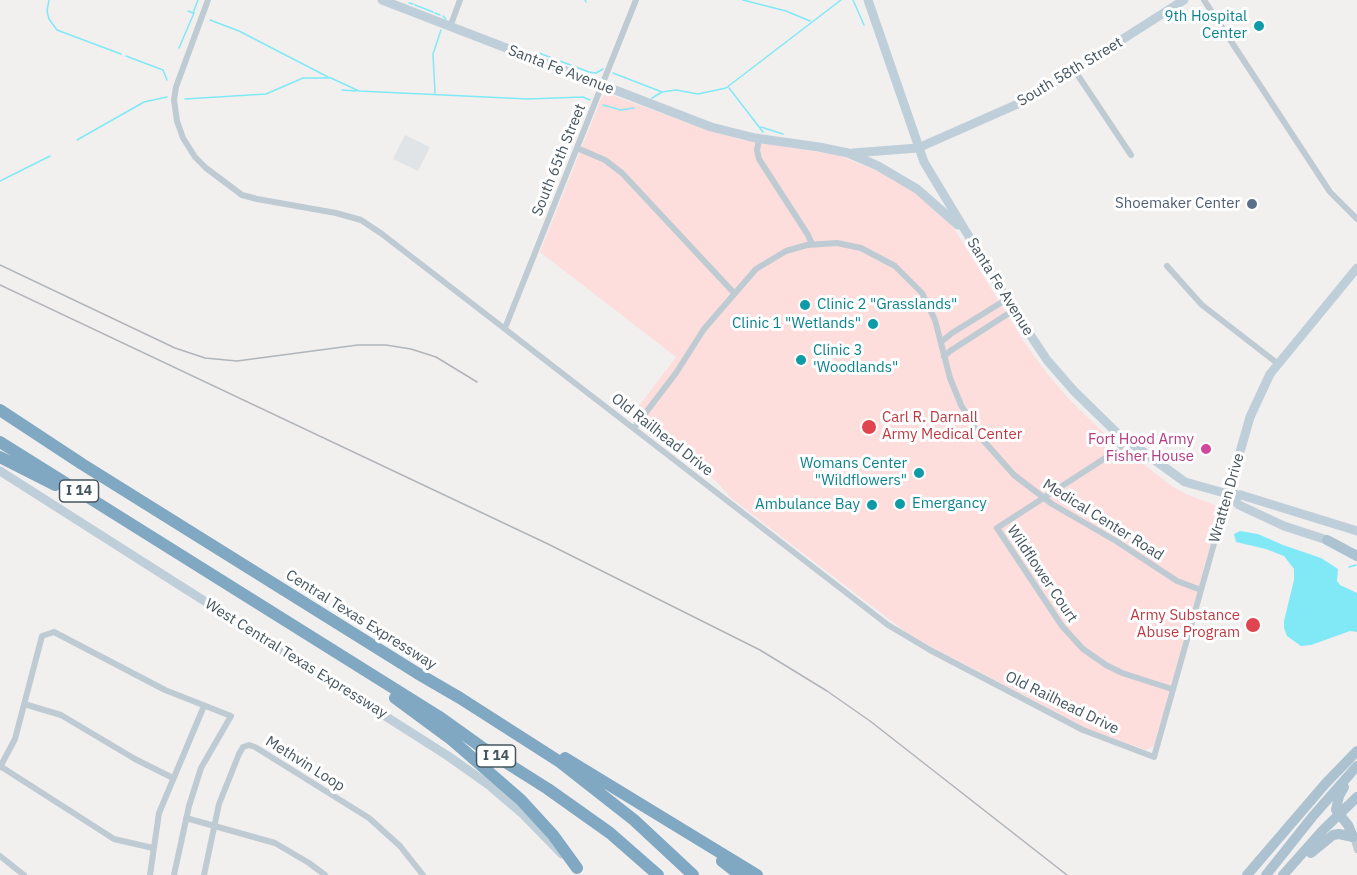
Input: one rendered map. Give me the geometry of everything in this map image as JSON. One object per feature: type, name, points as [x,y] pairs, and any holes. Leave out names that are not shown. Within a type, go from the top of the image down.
[{"type":"highway","points":[[0,402],[82,464]]},
{"type":"highway","name":"Central Texas Expressway","points":[[0,410],[82,464],[560,762],[634,820],[693,875]]},
{"type":"highway","name":"I 14","points":[[0,442],[548,789],[610,833],[658,875]]},
{"type":"highway","points":[[0,457],[53,483],[125,527],[158,541]]},
{"type":"highway","points":[[327,647],[355,672],[422,718],[489,771],[521,800],[553,835],[580,871]]},
{"type":"highway","points":[[460,698],[547,747],[757,875]]},
{"type":"highway","points":[[650,809],[740,875]]},
{"type":"main road","points":[[1327,540],[1357,556]]},
{"type":"main road","points":[[1247,875],[1326,783],[1357,751]]},
{"type":"main road","points":[[1294,861],[1310,853],[1333,835],[1353,837],[1342,812],[1336,806],[1339,796],[1357,766]]},
{"type":"main road","points":[[1266,875],[1357,766]]},
{"type":"main road","points":[[1283,875],[1357,798]]},
{"type":"street","name":"Old Railhead Drive","points":[[208,0],[176,87],[174,100],[177,121],[183,138],[195,157],[232,189],[242,195],[257,199],[336,213],[361,220],[903,634],[1083,730],[1154,757]]},
{"type":"street","name":"Santa Fe Avenue","points":[[382,0],[711,128],[759,139],[848,153]]},
{"type":"street","points":[[450,27],[460,0]]},
{"type":"street","name":"South 65th Street","points":[[505,328],[636,0]]},
{"type":"street","name":"Santa Fe Avenue","points":[[868,0],[918,148],[931,174],[1014,310],[1047,360],[1063,379],[1096,414],[1127,441],[1179,479],[1192,485],[1241,495],[1357,531]]},
{"type":"street","name":"South 58th Street","points":[[848,153],[918,148],[1029,99],[1184,0]]},
{"type":"street","points":[[1204,0],[1330,192],[1357,219]]},
{"type":"street","points":[[1075,71],[1131,155]]},
{"type":"street","points":[[759,139],[757,150],[759,159],[812,244]]},
{"type":"street","points":[[577,148],[600,157],[616,168],[734,293]]},
{"type":"street","points":[[848,153],[878,166],[917,189],[943,210],[968,236]]},
{"type":"street","name":"Medical Center Road","points":[[634,428],[676,373],[704,328],[764,263],[786,251],[812,244],[837,243],[861,248],[895,266],[916,285],[926,299],[935,320],[957,396],[982,439],[1014,475],[1043,498],[1123,545],[1177,581],[1201,590]]},
{"type":"street","points":[[1167,266],[1202,305],[1277,363]]},
{"type":"street","name":"Wratten Drive","points":[[1154,757],[1255,401],[1277,363],[1357,268]]},
{"type":"street","points":[[941,342],[1007,299]]},
{"type":"street","points":[[944,357],[1014,310]]},
{"type":"street","name":"Wildflower Court","points":[[1127,441],[1113,453],[997,528],[1049,609],[1072,639],[1099,661],[1129,676],[1173,689]]},
{"type":"street","name":"West Central Texas Expressway","points":[[0,471],[448,756],[489,785],[523,814],[580,871]]},
{"type":"street","points":[[1228,494],[1239,505],[1284,526],[1327,540]]},
{"type":"street","points":[[153,848],[114,839],[0,767],[15,739],[42,636],[54,632],[165,690],[231,716],[201,768],[186,818],[174,875]]},
{"type":"street","points":[[24,704],[61,715],[135,759],[173,778]]},
{"type":"street","points":[[150,875],[159,813],[204,706]]},
{"type":"street","name":"Methvin Loop","points":[[204,875],[219,804],[239,754],[243,747],[249,745],[369,818],[400,846],[423,875]]},
{"type":"street","points":[[186,818],[275,843],[325,875]]},
{"type":"street","points":[[1353,837],[1357,850]]},
{"type":"street","points":[[0,856],[24,875]]},
{"type":"shaded area","name":"Carl R. Darnall Army Medical Center","points":[[606,93],[707,130],[743,140],[838,155],[889,176],[919,195],[950,222],[1024,342],[1070,400],[1107,436],[1173,487],[1215,505],[1219,513],[1154,746],[1146,750],[1088,729],[911,636],[731,498],[717,482],[629,419],[676,357],[540,252],[601,99]]},
{"type":"shaded area","points":[[405,135],[430,147],[418,171],[393,159]]},
{"type":"water","points":[[1240,531],[1258,534],[1321,558],[1338,569],[1337,581],[1340,585],[1357,593],[1357,632],[1350,631],[1311,645],[1301,646],[1287,636],[1284,621],[1294,580],[1294,569],[1284,556],[1236,542],[1234,534]]},
{"type":"waterway","points":[[49,0],[47,11],[49,19],[57,30],[121,54]]},
{"type":"waterway","points":[[188,11],[193,13],[198,0]]},
{"type":"waterway","points":[[743,0],[786,11],[810,21]]},
{"type":"waterway","points":[[652,98],[662,92],[676,90],[698,94],[726,88],[841,0]]},
{"type":"waterway","points":[[853,0],[864,25]]},
{"type":"waterway","points":[[409,3],[413,4]]},
{"type":"waterway","points":[[415,5],[433,12]]},
{"type":"waterway","points":[[179,48],[194,13]]},
{"type":"waterway","points":[[435,13],[440,15]]},
{"type":"waterway","points":[[443,16],[446,19]]},
{"type":"waterway","points":[[210,20],[239,31],[328,77]]},
{"type":"waterway","points":[[435,93],[433,54],[441,30]]},
{"type":"waterway","points":[[539,53],[589,72],[596,73],[603,69]]},
{"type":"waterway","points":[[126,56],[163,70],[167,80]]},
{"type":"waterway","points":[[613,73],[662,92]]},
{"type":"waterway","points":[[185,99],[266,94],[303,78],[331,78],[359,91],[528,99],[583,97],[590,100]]},
{"type":"waterway","points":[[729,88],[763,132]]},
{"type":"waterway","points":[[342,90],[356,91]]},
{"type":"waterway","points":[[77,140],[144,102],[167,97]]},
{"type":"waterway","points":[[603,105],[621,110],[634,108]]},
{"type":"waterway","points":[[761,127],[783,134]]},
{"type":"waterway","points":[[0,181],[50,156]]},
{"type":"waterway","points":[[1349,567],[1356,565]]},
{"type":"railway","points":[[0,265],[175,348],[205,358],[237,361],[358,345],[386,345],[411,349],[436,357],[477,382]]},
{"type":"railway","points":[[0,285],[548,544],[760,650],[827,691],[870,721],[1067,875]]},
{"type":"place","name":"9th Hospital Center","points":[[1259,26]]},
{"type":"place","name":"Shoemaker Center","points":[[1252,204]]},
{"type":"place","name":"Clinic 2 \"Grasslands\"","points":[[805,305]]},
{"type":"place","name":"Clinic 1 \"Wetlands\"","points":[[873,324]]},
{"type":"place","name":"Clinic 3 'Woodlands\"","points":[[801,360]]},
{"type":"place","name":"Carl R. Darnall Army Medical Center","points":[[869,427]]},
{"type":"place","name":"Fort Hood Army Fisher House","points":[[1206,449]]},
{"type":"place","name":"Womans Center \"Wildflowers\"","points":[[919,473]]},
{"type":"place","name":"Emergancy","points":[[900,504]]},
{"type":"place","name":"Ambulance Bay","points":[[872,505]]},
{"type":"place","name":"Army Substance Abuse Program","points":[[1253,625]]}]
